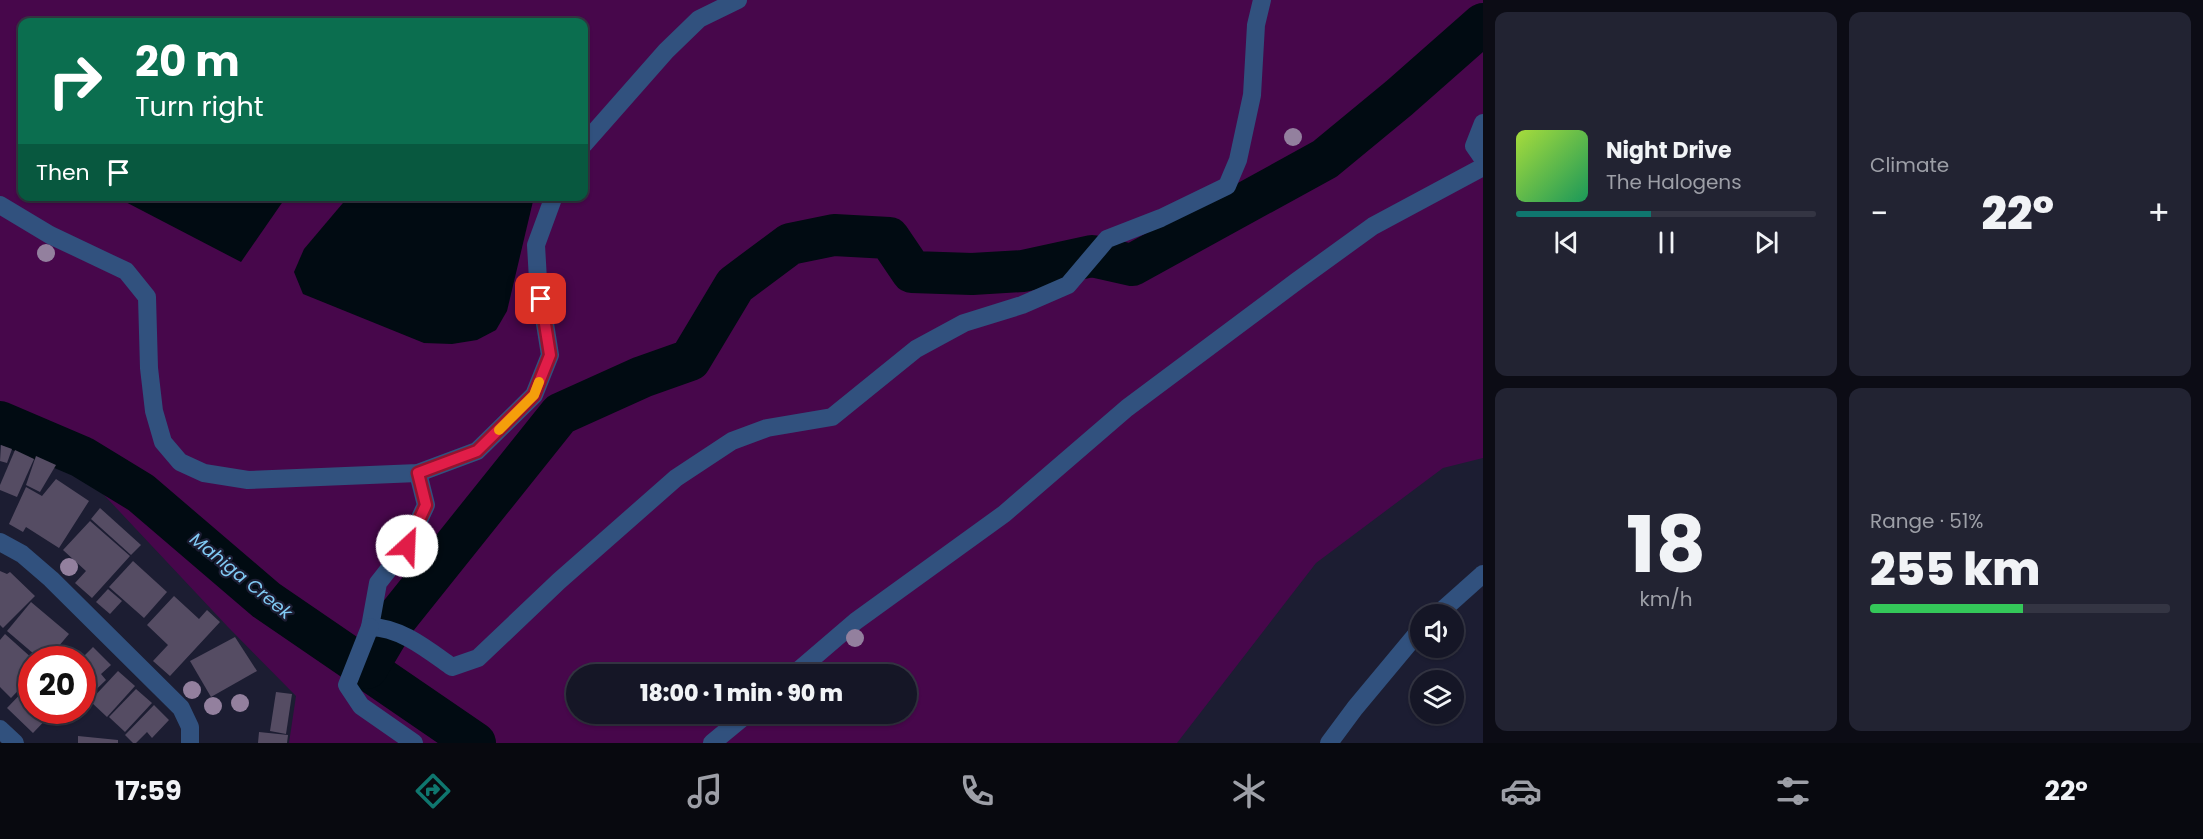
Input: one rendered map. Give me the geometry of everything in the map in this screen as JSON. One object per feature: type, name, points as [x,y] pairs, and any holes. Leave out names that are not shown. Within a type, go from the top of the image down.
[{"type":"street","points":[[588,140],[666,51],[699,19],[738,0]]},
{"type":"street","points":[[372,627],[399,634],[422,646],[452,667],[478,658],[559,581],[676,478],[732,441],[767,428],[832,417],[916,349],[964,323],[1022,305],[1068,285],[1107,239],[1161,218],[1227,186],[1238,160],[1252,95],[1256,25],[1262,0]]},
{"type":"street","points":[[1483,123],[1474,146],[1483,159]]},
{"type":"street","points":[[806,664],[856,621],[1004,514],[1127,408],[1297,281],[1373,226],[1483,167]]},
{"type":"street","points":[[0,205],[50,235],[126,271],[147,297],[153,411],[163,442],[180,462],[204,473],[248,480],[418,473],[477,451],[534,395],[550,355],[538,280],[536,245],[552,201]]},
{"type":"street","points":[[414,743],[361,706],[347,685],[372,627],[378,583],[407,546],[426,505],[418,473]]},
{"type":"street","points":[[0,542],[22,554],[51,579],[181,708],[190,727],[190,743]]},
{"type":"street","points":[[1449,604],[1483,574]]},
{"type":"street","points":[[1329,743],[1410,642]]},
{"type":"street","points":[[712,743],[735,724]]},
{"type":"street","points":[[0,729],[15,743]]},
{"type":"shaded area","points":[[0,0],[1483,0],[1483,458],[1443,468],[1316,563],[1177,743],[289,743],[296,696],[74,463],[0,429]]},
{"type":"shaded area","points":[[124,201],[283,201],[241,262]]},
{"type":"shaded area","points":[[345,201],[533,201],[507,311],[496,330],[477,340],[452,344],[424,343],[303,294],[294,272],[304,249]]},
{"type":"building","points":[[1,445],[12,449],[7,463],[0,461]]},
{"type":"building","points":[[15,450],[34,459],[17,497],[0,490]]},
{"type":"building","points":[[36,456],[56,465],[40,492],[26,485]]},
{"type":"building","points":[[56,479],[89,501],[59,548],[26,527],[23,532],[9,524],[26,487],[42,496]]},
{"type":"building","points":[[100,508],[141,545],[131,555],[91,519]]},
{"type":"building","points":[[90,521],[130,556],[92,598],[75,583],[86,571],[63,550]]},
{"type":"building","points":[[133,561],[167,592],[144,618],[109,587]]},
{"type":"building","points":[[0,571],[7,574],[10,572],[35,596],[3,628],[0,625]]},
{"type":"building","points":[[108,589],[122,601],[110,614],[96,602]]},
{"type":"building","points":[[174,596],[199,619],[207,610],[220,622],[170,676],[153,661],[168,645],[147,625]]},
{"type":"building","points":[[31,602],[69,634],[59,646],[25,646],[7,631]]},
{"type":"building","points":[[5,634],[18,646],[18,691],[11,698],[0,687],[0,640]]},
{"type":"building","points":[[235,637],[257,671],[211,697],[190,661]]},
{"type":"building","points":[[96,650],[111,665],[101,674],[106,680],[96,690]]},
{"type":"building","points":[[118,671],[135,686],[107,717],[96,707],[96,695]]},
{"type":"building","points":[[136,689],[152,703],[125,732],[109,717]]},
{"type":"building","points":[[276,692],[292,694],[286,734],[270,731]]},
{"type":"building","points":[[18,697],[18,719],[7,708]]},
{"type":"building","points":[[154,705],[169,720],[152,738],[147,732],[136,743],[133,743],[125,735]]},
{"type":"building","points":[[24,724],[42,724],[33,733]]},
{"type":"building","points":[[259,732],[288,735],[287,743],[258,743]]},
{"type":"building","points":[[78,736],[118,740],[118,743],[78,743]]},
{"type":"waterway","points":[[367,668],[396,619],[560,414],[642,377],[690,360],[735,285],[790,244],[834,235],[889,238],[912,272],[972,274],[1023,271],[1092,256],[1132,265],[1325,159],[1483,24]]},
{"type":"waterway","name":"Mahiga Creek","points":[[0,422],[82,457],[141,493],[266,600],[475,743]]},
{"type":"slow traffic","points":[[499,430],[534,395],[539,382]]},
{"type":"route","points":[[407,546],[426,505],[418,473],[477,451],[534,395],[550,355],[541,299]]}]
